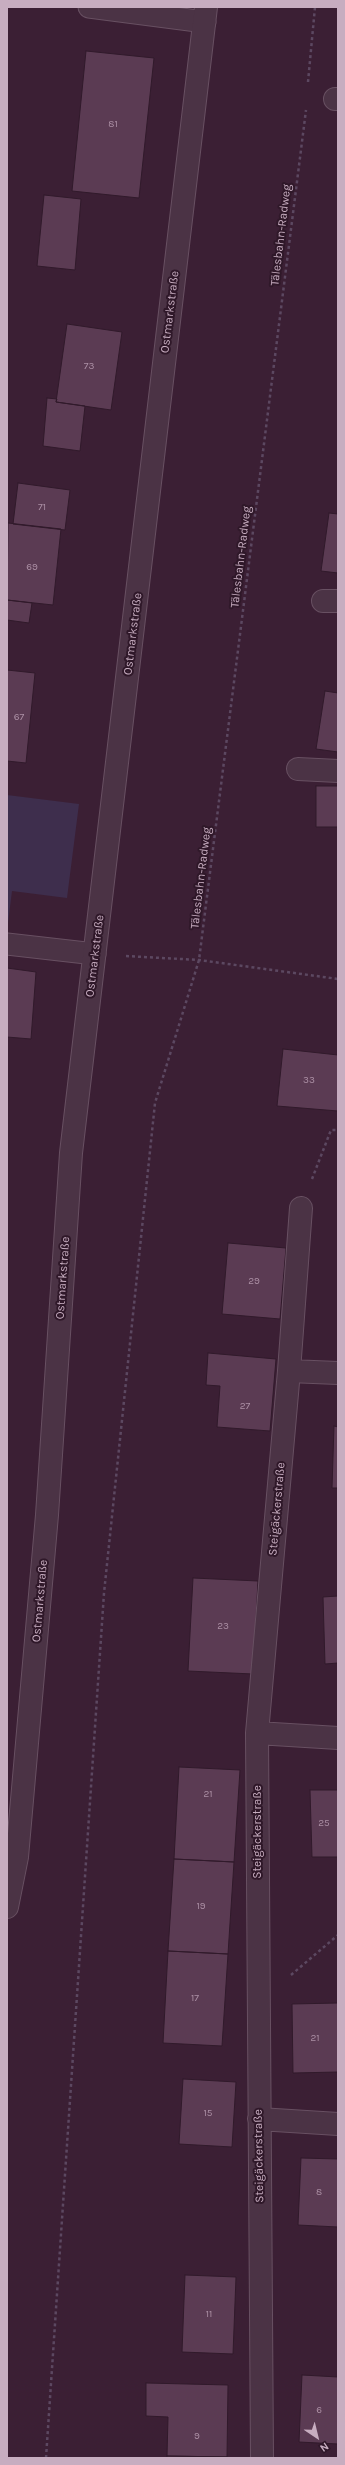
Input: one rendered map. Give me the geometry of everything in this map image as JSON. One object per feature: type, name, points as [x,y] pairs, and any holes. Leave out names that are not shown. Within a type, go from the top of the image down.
[{"type":"street","name":"Ostmarkstraße","points":[[7,1907],[17,1858],[47,1515],[72,1153],[205,14]]},
{"type":"street","points":[[298,769],[338,770]]},
{"type":"street","name":"Steigäckerstraße","points":[[262,2458],[257,1733],[290,1371],[301,1208]]},
{"type":"street","points":[[290,1371],[338,1373]]},
{"type":"street","points":[[257,1733],[338,1738]]},
{"type":"street","points":[[259,2119],[338,2124]]},
{"type":"lane","points":[[89,7],[205,14]]},
{"type":"lane","points":[[7,944],[95,954]]},
{"type":"path","points":[[308,85],[315,7]]},
{"type":"path","name":"Tälesbahn-Radweg","points":[[46,2458],[104,1593],[155,1103],[199,960],[306,108]]},
{"type":"path","points":[[95,954],[199,960],[338,979]]},
{"type":"path","points":[[301,1208],[331,1130],[338,1130]]},
{"type":"path","points":[[259,2003],[338,1935]]},
{"type":"shaded area","points":[[7,795],[79,804],[67,898],[12,891],[8,923]]},
{"type":"building","points":[[86,51],[154,58],[139,198],[72,191]]},
{"type":"building","points":[[44,195],[81,199],[75,270],[37,266]]},
{"type":"building","points":[[67,324],[122,332],[111,410],[56,402]]},
{"type":"building","points":[[47,398],[57,399],[56,402],[85,406],[80,451],[43,446]]},
{"type":"building","points":[[18,483],[70,490],[65,530],[13,524]]},
{"type":"building","points":[[329,513],[338,514],[338,573],[321,571]]},
{"type":"building","points":[[8,523],[61,529],[53,605],[7,600]]},
{"type":"building","points":[[7,600],[32,603],[29,623],[7,620]]},
{"type":"building","points":[[7,670],[35,673],[26,763],[7,761]]},
{"type":"building","points":[[325,691],[338,693],[338,752],[316,749]]},
{"type":"building","points":[[316,786],[338,786],[338,827],[316,827]]},
{"type":"building","points":[[7,968],[36,972],[31,1039],[7,1037]]},
{"type":"building","points":[[283,1049],[338,1055],[338,1111],[277,1106]]},
{"type":"building","points":[[228,1243],[286,1248],[280,1319],[222,1314]]},
{"type":"building","points":[[208,1353],[276,1359],[270,1431],[217,1427],[220,1386],[206,1385]]},
{"type":"building","points":[[334,1426],[338,1427],[338,1488],[332,1488]]},
{"type":"building","points":[[193,1578],[258,1581],[253,1674],[188,1671]]},
{"type":"building","points":[[338,1596],[338,1663],[325,1664],[323,1597]]},
{"type":"building","points":[[179,1767],[240,1770],[234,1862],[174,1859]]},
{"type":"building","points":[[310,1790],[338,1790],[338,1857],[312,1857]]},
{"type":"building","points":[[174,1859],[234,1862],[228,1954],[168,1951]]},
{"type":"building","points":[[168,1951],[228,1954],[222,2046],[163,2043]]},
{"type":"building","points":[[338,2003],[338,2072],[293,2073],[292,2004]]},
{"type":"building","points":[[183,2079],[236,2082],[232,2147],[179,2144]]},
{"type":"building","points":[[301,2158],[338,2159],[338,2227],[298,2225]]},
{"type":"building","points":[[185,2275],[236,2277],[233,2354],[182,2352]]},
{"type":"building","points":[[302,2375],[338,2377],[338,2444],[299,2442]]},
{"type":"building","points":[[146,2383],[228,2385],[227,2457],[167,2456],[168,2417],[146,2416]]},
{"type":"building","points":[[167,2456],[227,2457],[227,2458],[167,2458]]}]
